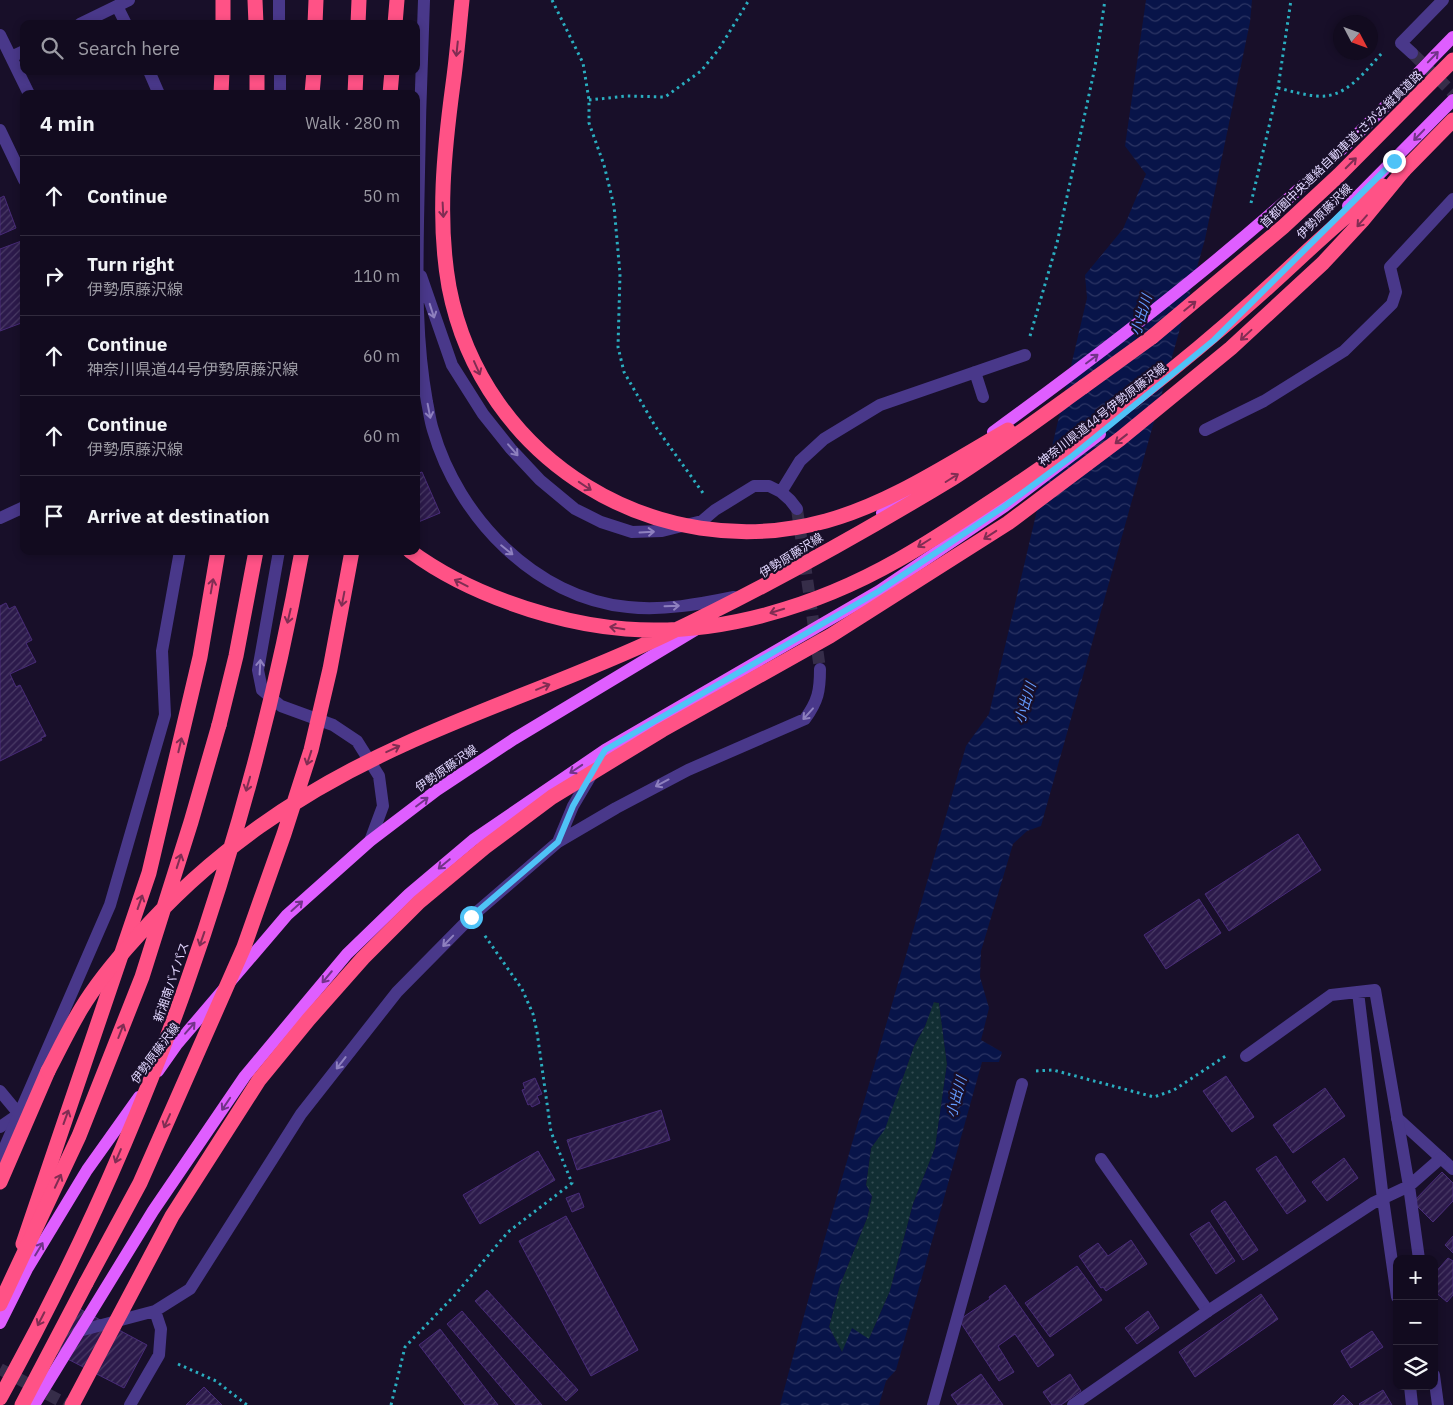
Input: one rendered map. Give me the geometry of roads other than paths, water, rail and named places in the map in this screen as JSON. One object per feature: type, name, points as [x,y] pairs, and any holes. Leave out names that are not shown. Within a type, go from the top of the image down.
[{"type":"highway","points":[[223,0],[223,20]]},
{"type":"highway","points":[[256,0],[256,20]]},
{"type":"highway","points":[[315,20],[316,0]]},
{"type":"highway","points":[[358,20],[359,0]]},
{"type":"highway","points":[[395,20],[396,0]]},
{"type":"highway","points":[[462,0],[454,82],[445,146],[442,201],[445,257],[449,288],[468,348],[480,376],[495,401],[532,444],[586,488],[618,505],[652,518],[691,527],[731,533],[778,530],[825,521],[869,506],[1083,387]]},
{"type":"highway","name":"首都圏中央連絡自動車道;さがみ縦貫道路","points":[[1083,387],[1152,337],[1284,227],[1339,175],[1453,60]]},
{"type":"highway","points":[[221,90],[222,75]]},
{"type":"highway","points":[[257,75],[257,90]]},
{"type":"highway","points":[[312,90],[314,75]]},
{"type":"highway","points":[[355,90],[356,75]]},
{"type":"highway","points":[[390,90],[392,75]]},
{"type":"highway","points":[[72,1405],[172,1216],[260,1080],[308,1019],[363,958],[419,902],[552,797],[662,730],[830,636],[1008,523],[1120,439],[1231,348],[1323,263],[1362,221],[1404,170],[1453,120]]},
{"type":"highway","points":[[416,555],[447,576],[470,588],[518,607],[570,621],[625,629],[665,630],[745,620],[820,596],[858,581],[898,560],[976,512],[1062,454],[1181,362],[1256,299],[1352,210],[1404,170]]},
{"type":"highway","points":[[0,1182],[48,1071],[82,1008],[96,987],[111,966],[154,917],[244,836],[357,766],[406,743],[581,673],[662,637],[825,552],[954,476],[1083,387]]},
{"type":"highway","points":[[0,1312],[149,873],[200,657],[217,555]]},
{"type":"highway","points":[[0,1304],[79,1136],[142,977],[191,822],[219,725],[236,656],[255,555]]},
{"type":"highway","name":"新湘南バイパス","points":[[0,1398],[91,1220],[162,1052],[208,922],[261,737],[301,555]]},
{"type":"highway","points":[[22,1405],[140,1183],[244,947],[311,750],[330,668],[351,555]]},
{"type":"main road","name":"伊勢原藤沢線","points":[[0,1323],[27,1269],[87,1170],[177,1044],[286,915],[370,841],[438,790],[514,739],[872,521],[1053,389],[1151,314],[1309,180],[1453,37]]},
{"type":"main road","name":"伊勢原藤沢線","points":[[1214,340],[1453,100]]},
{"type":"main road","name":"神奈川県道44号伊勢原藤沢線","points":[[605,750],[879,591],[1005,506],[1071,457],[1214,340]]},
{"type":"main road","points":[[34,1405],[153,1211],[244,1076],[347,954],[409,894],[473,840],[605,750]]},
{"type":"street","points":[[88,20],[129,0]]},
{"type":"street","points":[[279,0],[280,20]]},
{"type":"street","points":[[420,67],[424,0]]},
{"type":"street","points":[[1412,53],[1401,43],[1443,0]]},
{"type":"street","points":[[117,6],[124,20]]},
{"type":"street","points":[[0,35],[27,90]]},
{"type":"street","points":[[11,57],[20,53]]},
{"type":"street","points":[[150,75],[157,90]]},
{"type":"street","points":[[280,75],[280,90]]},
{"type":"street","points":[[419,90],[420,75]]},
{"type":"street","points":[[0,130],[20,172]]},
{"type":"street","points":[[1205,430],[1264,401],[1344,352],[1392,304],[1396,292],[1390,267],[1453,199]]},
{"type":"street","points":[[420,273],[452,365],[483,414],[511,449],[540,480],[575,509],[601,522],[632,532],[662,531],[702,521],[715,510],[754,486],[769,486],[782,492],[796,509]]},
{"type":"street","points":[[420,346],[423,378],[433,430],[449,472],[470,508],[499,543],[538,575],[580,596],[628,607],[679,606],[755,593]]},
{"type":"street","points":[[782,492],[800,461],[824,439],[880,405],[1025,355]]},
{"type":"street","points":[[975,372],[983,397]]},
{"type":"street","points":[[0,518],[20,509]]},
{"type":"street","points":[[0,1158],[110,905],[165,715],[162,651],[179,555]]},
{"type":"street","points":[[278,555],[258,670],[262,690],[281,706],[333,725],[357,741],[379,776],[383,806],[370,841]]},
{"type":"street","points":[[79,1331],[155,1311],[190,1289],[301,1114],[398,992],[471,917],[558,842],[616,808],[688,770],[804,719],[814,707],[820,690],[820,668]]},
{"type":"street","points":[[558,842],[573,806],[605,750]]},
{"type":"street","points":[[1246,1056],[1331,995],[1375,990],[1409,1186],[1418,1255]]},
{"type":"street","points":[[1358,992],[1393,1269]]},
{"type":"street","points":[[933,1405],[1022,1084]]},
{"type":"street","points":[[0,1091],[19,1114]]},
{"type":"street","points":[[0,1127],[19,1114]]},
{"type":"street","points":[[1397,1118],[1453,1169]]},
{"type":"street","points":[[1073,1405],[1208,1311],[1373,1203],[1409,1186],[1441,1158]]},
{"type":"street","points":[[1101,1159],[1208,1311]]},
{"type":"street","points":[[130,1405],[159,1355],[161,1329],[155,1311]]},
{"type":"street","points":[[1410,1390],[1412,1405]]},
{"type":"street","points":[[1436,1390],[1438,1405]]},
{"type":"water","name":"小出川","points":[[1146,0],[1252,0],[1250,22],[1205,239],[1041,826],[1027,831],[1013,844],[981,951],[980,977],[989,1008],[981,1040],[1002,1052],[999,1062],[982,1062],[896,1370],[886,1381],[879,1405],[780,1405],[824,1241],[966,746],[989,714],[1087,298],[1085,275],[1123,229],[1146,174],[1125,146]],"holes":[[[934,1002],[939,1003],[947,1064],[935,1148],[913,1204],[890,1291],[869,1339],[852,1328],[842,1352],[829,1327],[840,1285],[867,1218],[872,1196],[866,1185],[871,1148],[885,1129],[914,1046],[925,1026]]]},
{"type":"tunnel","points":[[1412,53],[1453,93]]},
{"type":"tunnel","points":[[797,509],[820,669]]},
{"type":"tunnel","points":[[0,1369],[68,1405]]}]
